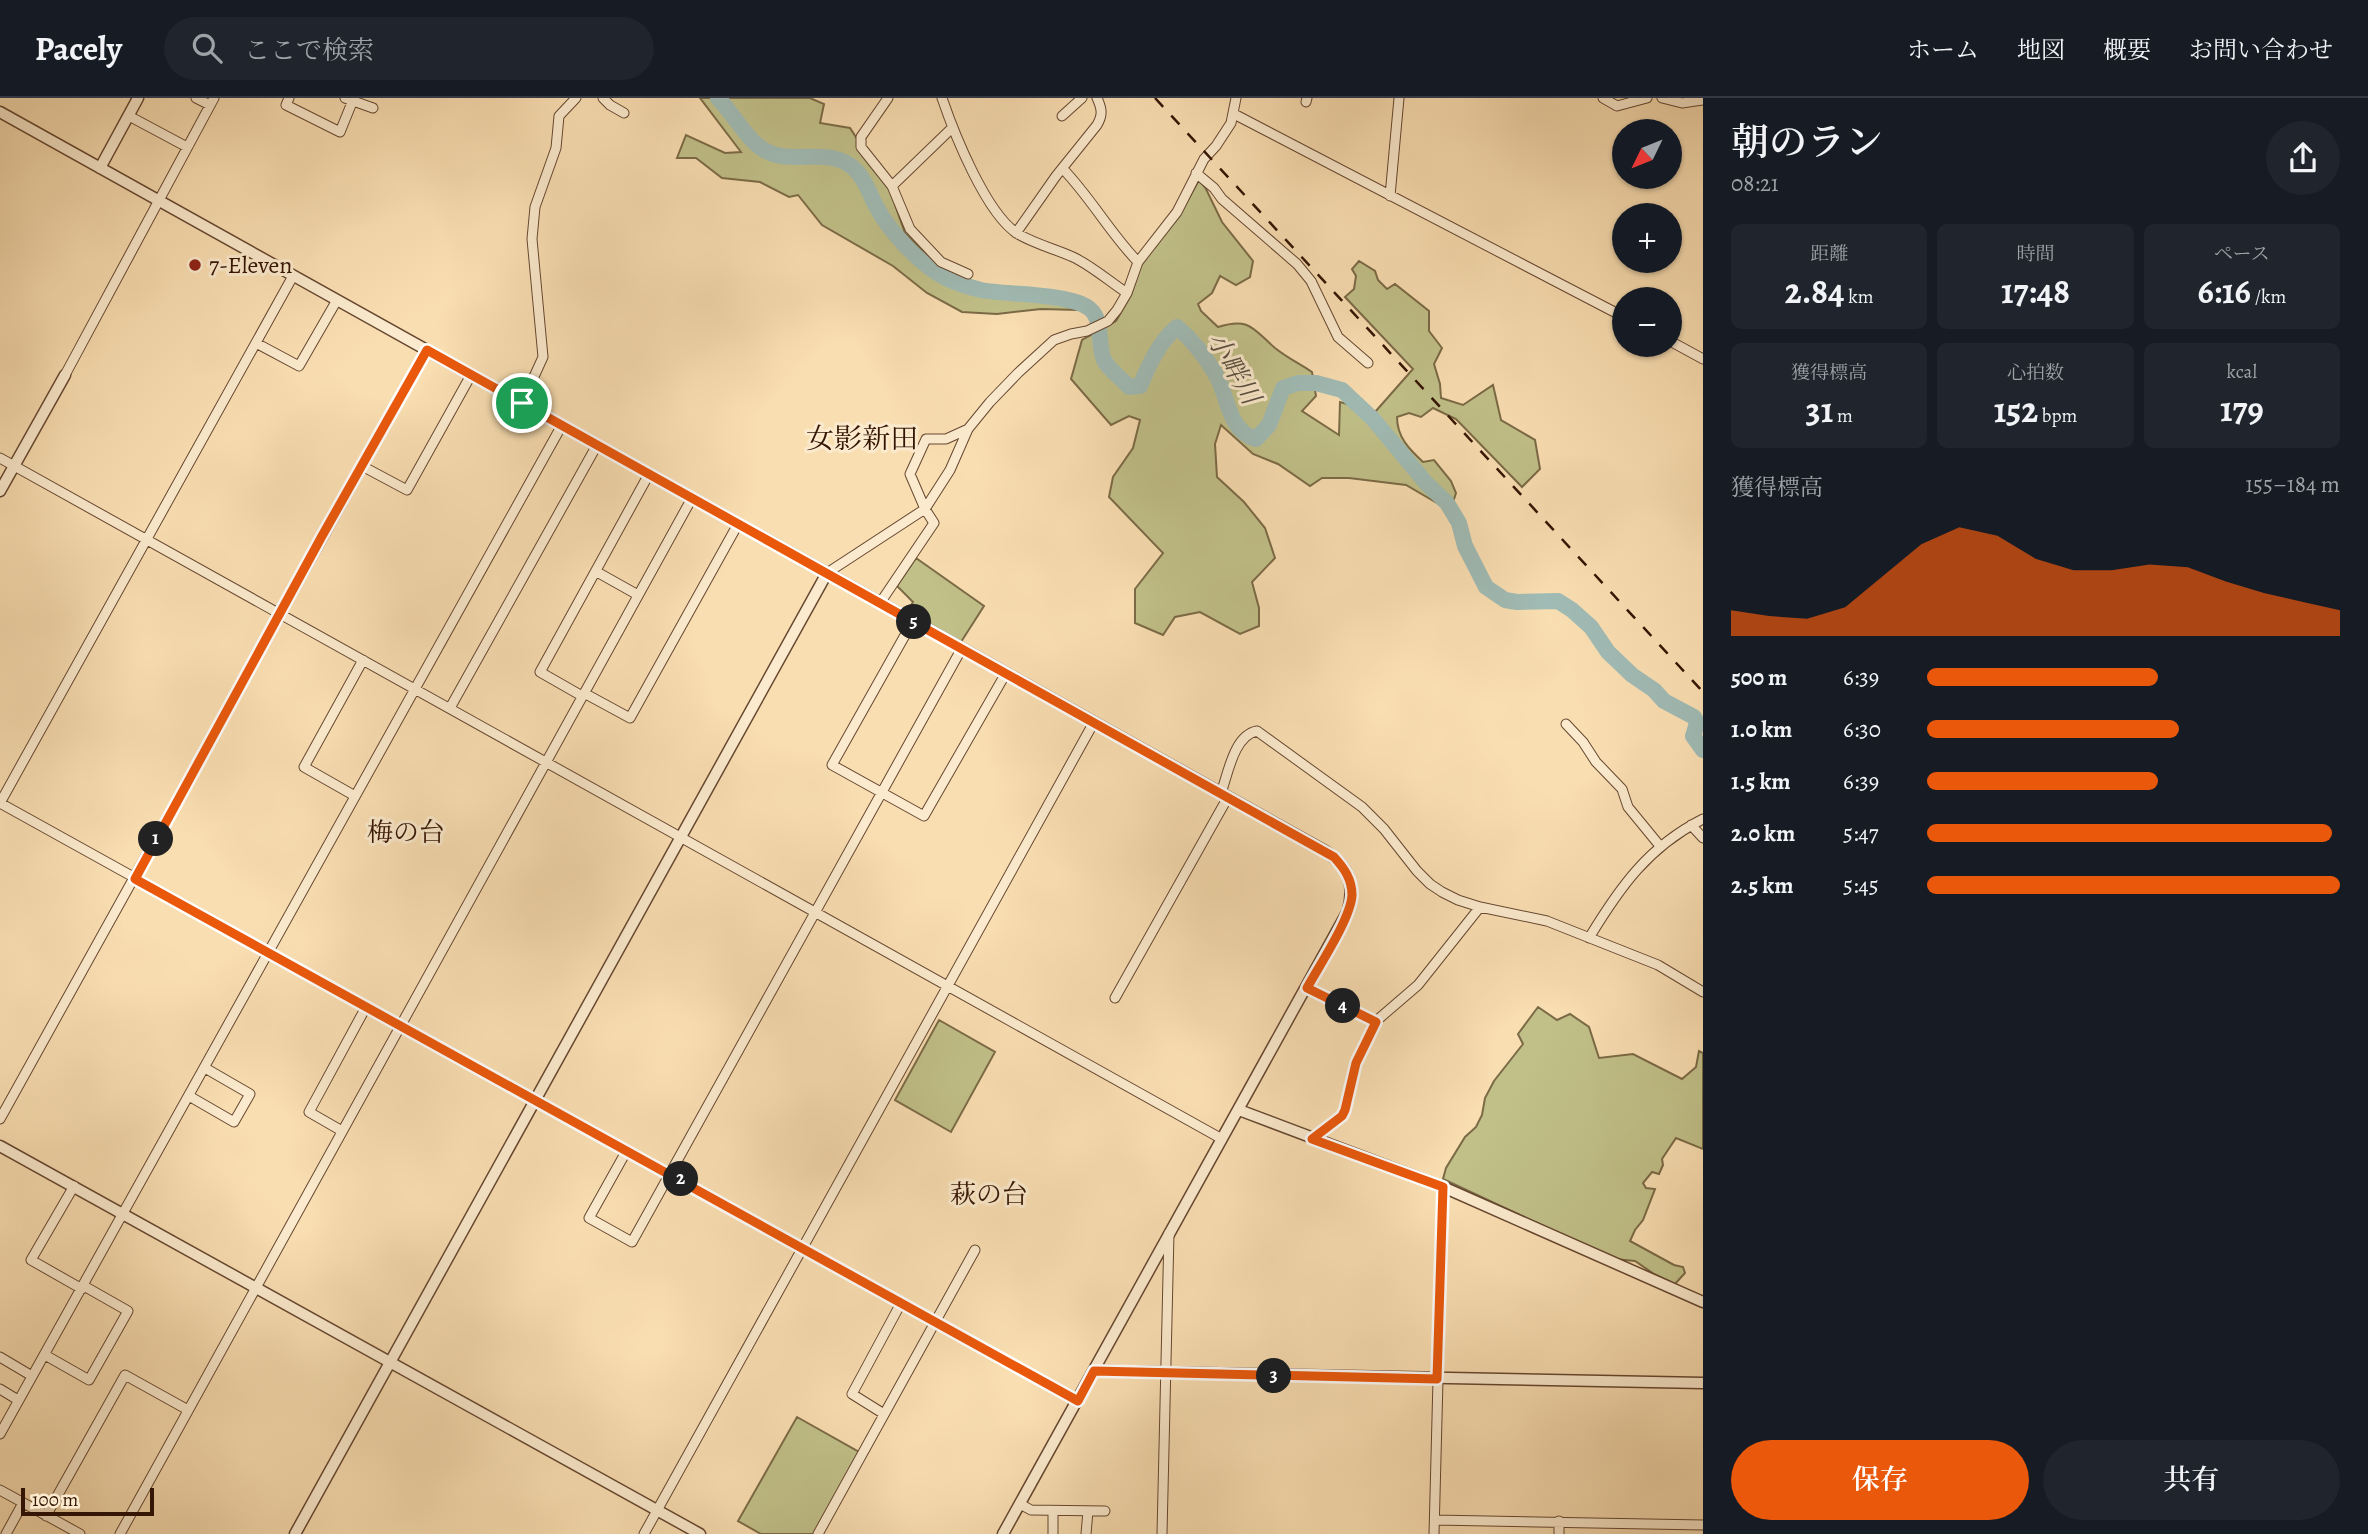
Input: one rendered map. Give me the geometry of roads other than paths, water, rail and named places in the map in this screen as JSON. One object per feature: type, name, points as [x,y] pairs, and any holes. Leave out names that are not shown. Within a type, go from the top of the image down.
[{"type":"street","points":[[100,168],[138,98]]},
{"type":"street","points":[[0,491],[212,102],[196,98]]},
{"type":"street","points":[[289,98],[285,105],[340,132],[349,99],[373,108]]},
{"type":"street","points":[[522,403],[543,356],[532,239],[535,207],[556,148],[559,116],[576,98]]},
{"type":"street","points":[[603,98],[624,113]]},
{"type":"street","points":[[888,98],[861,137],[861,147],[892,186],[910,229],[941,262],[968,274]]},
{"type":"street","points":[[942,98],[952,128],[984,192],[1004,221],[1016,233],[1074,258],[1127,293]]},
{"type":"street","points":[[1062,116],[1082,98]]},
{"type":"street","points":[[1016,233],[1102,117],[1097,98]]},
{"type":"street","points":[[295,1534],[827,573],[925,509],[950,470],[968,429],[990,402],[1054,340],[1106,322],[1117,310],[1127,293],[1138,262],[1177,212],[1204,159],[1225,133],[1234,114],[1236,98]]},
{"type":"street","points":[[1390,196],[1399,98]]},
{"type":"street","points":[[1603,98],[1617,106],[1647,98]]},
{"type":"street","points":[[1662,98],[1682,103],[1703,100]]},
{"type":"street","points":[[0,112],[1325,851],[1334,857],[1347,873],[1352,895],[1349,911],[1003,1534]]},
{"type":"street","points":[[1234,114],[1612,311]]},
{"type":"street","points":[[129,116],[187,147]]},
{"type":"street","points":[[892,186],[952,128]]},
{"type":"street","points":[[1063,169],[1079,185],[1120,243],[1138,262]]},
{"type":"street","points":[[1196,173],[1214,188],[1228,206],[1297,264],[1311,281],[1338,337],[1368,363]]},
{"type":"street","points":[[293,276],[0,803],[1078,1401]]},
{"type":"street","points":[[256,343],[299,366],[337,300]]},
{"type":"street","points":[[1682,348],[1703,359]]},
{"type":"street","points":[[0,1119],[427,350]]},
{"type":"street","points":[[362,466],[407,490],[471,375]]},
{"type":"street","points":[[0,1434],[562,425]]},
{"type":"street","points":[[880,603],[934,523],[925,509],[911,474],[926,439],[946,439],[968,429]]},
{"type":"street","points":[[450,708],[597,446]]},
{"type":"street","points":[[0,458],[1222,1139]]},
{"type":"street","points":[[649,474],[540,672],[630,718],[738,524]]},
{"type":"street","points":[[120,1534],[692,498]]},
{"type":"street","points":[[597,572],[638,595]]},
{"type":"street","points":[[914,621],[832,765],[925,816],[1006,673]]},
{"type":"street","points":[[627,1150],[589,1218],[632,1242],[962,648]]},
{"type":"street","points":[[355,796],[304,767],[363,660]]},
{"type":"street","points":[[644,1534],[1094,722]]},
{"type":"street","points":[[1566,724],[1622,789],[1628,807],[1660,846]]},
{"type":"street","points":[[1115,998],[1225,795],[1236,753],[1245,737],[1257,731],[1362,807],[1430,884],[1458,900],[1547,921],[1658,965],[1703,992]]},
{"type":"street","points":[[1589,938],[1633,872],[1660,846],[1703,819]]},
{"type":"street","points":[[1691,825],[1703,838]]},
{"type":"street","points":[[1312,1139],[1342,1116],[1356,1063],[1376,1022],[1418,985],[1480,906]]},
{"type":"street","points":[[1307,988],[1376,1022]]},
{"type":"street","points":[[342,1131],[309,1112],[366,1007]]},
{"type":"street","points":[[189,1096],[234,1122],[250,1094],[205,1069]]},
{"type":"street","points":[[1239,1111],[1443,1187],[1703,1302]]},
{"type":"street","points":[[0,1146],[700,1534]]},
{"type":"street","points":[[45,1355],[89,1380],[128,1311],[32,1260],[74,1186]]},
{"type":"street","points":[[1434,1534],[1443,1187]]},
{"type":"street","points":[[1163,1534],[1170,1232]]},
{"type":"street","points":[[818,1534],[975,1250]]},
{"type":"street","points":[[884,1414],[852,1394],[901,1303]]},
{"type":"street","points":[[0,1357],[32,1376]]},
{"type":"street","points":[[1094,1371],[1703,1383]]},
{"type":"street","points":[[46,1516],[125,1375],[188,1410]]},
{"type":"street","points":[[0,1389],[19,1400]]},
{"type":"street","points":[[0,1490],[80,1534]]},
{"type":"street","points":[[6,1534],[23,1503]]},
{"type":"street","points":[[1020,1504],[1031,1510],[1105,1511]]},
{"type":"street","points":[[1053,1511],[1053,1534]]},
{"type":"street","points":[[1086,1534],[1088,1511]]},
{"type":"street","points":[[1435,1520],[1703,1525]]},
{"type":"street","points":[[1559,1521],[1559,1534]]},
{"type":"street","points":[[1580,1534],[1581,1522]]},
{"type":"waterway","name":"小畔川","points":[[718,98],[754,142],[768,152],[788,157],[832,158],[851,166],[863,180],[882,216],[897,236],[926,265],[946,278],[981,290],[1069,300],[1090,309],[1099,326],[1104,360],[1129,387],[1140,386],[1160,347],[1177,327],[1194,343],[1212,368],[1234,421],[1246,435],[1256,439],[1269,425],[1283,388],[1298,383],[1316,383],[1342,390],[1373,419],[1426,483],[1447,503],[1459,523],[1465,546],[1486,587],[1505,600],[1558,601],[1572,610],[1591,627],[1608,652],[1632,675],[1654,690],[1664,701],[1694,717],[1697,723],[1693,736],[1703,750]]},
{"type":"railway","points":[[1155,98],[1703,692]]},
{"type":"place","name":"7-Eleven","points":[[195,265]]},
{"type":"district","name":"女影新田","points":[[862,438]]},
{"type":"district","name":"梅の台","points":[[406,832]]},
{"type":"district","name":"萩の台","points":[[989,1194]]}]
